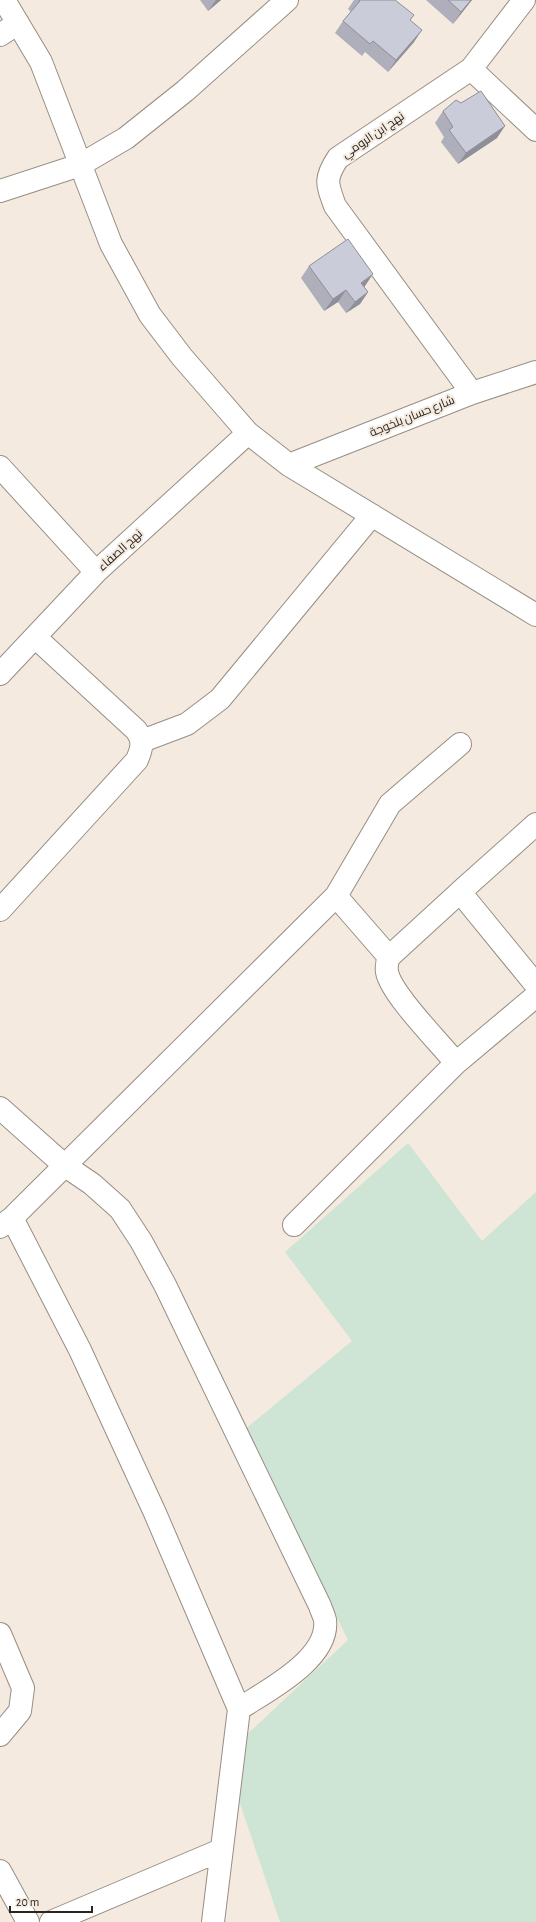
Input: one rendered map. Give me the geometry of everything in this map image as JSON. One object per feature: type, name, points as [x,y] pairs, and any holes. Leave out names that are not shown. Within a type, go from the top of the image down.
[{"type":"street","points":[[5,0],[41,62],[111,244],[150,316],[182,357],[248,433],[289,465],[536,615]]},
{"type":"street","points":[[0,191],[80,165],[126,138],[185,91],[287,0]]},
{"type":"street","name":"نهج ابن الرومي","points":[[472,393],[335,206],[329,188],[329,172],[338,158],[470,69],[524,0]]},
{"type":"street","points":[[0,35],[18,23]]},
{"type":"street","points":[[470,69],[536,130]]},
{"type":"street","name":"شارع حسان بلخوجة","points":[[289,465],[472,393],[536,372]]},
{"type":"street","name":"نهج الصفاء","points":[[0,674],[96,572],[248,433]]},
{"type":"street","points":[[0,467],[96,572]]},
{"type":"street","points":[[142,741],[187,724],[220,699],[372,515]]},
{"type":"street","points":[[0,910],[137,760],[143,746],[142,737],[136,730],[35,637]]},
{"type":"street","points":[[214,1922],[221,1850],[239,1710],[155,1513],[80,1350],[6,1222],[336,896],[390,804],[460,744]]},
{"type":"street","points":[[456,1062],[406,1004],[392,984],[387,972],[386,964],[389,957],[536,824]]},
{"type":"street","points":[[460,892],[536,985]]},
{"type":"street","points":[[336,896],[389,957]]},
{"type":"street","points":[[294,1226],[456,1062],[536,996]]},
{"type":"street","points":[[0,1108],[64,1165],[92,1184],[120,1209],[141,1242],[165,1285],[320,1606],[325,1620],[324,1633],[317,1650],[302,1666],[239,1710]]},
{"type":"street","points":[[0,1634],[23,1688],[20,1710],[0,1735]]},
{"type":"street","points":[[51,1922],[221,1850]]},
{"type":"street","points":[[0,1871],[28,1922]]},
{"type":"green space","points":[[408,1143],[482,1241],[536,1192],[536,1922],[280,1922],[224,1756],[348,1640],[244,1430],[352,1341],[285,1252]]},
{"type":"building","points":[[359,0],[395,0],[414,15],[410,20],[422,30],[396,60],[373,41],[370,44],[343,21],[360,1]]},
{"type":"building","points":[[448,0],[471,0],[461,12]]},
{"type":"building","points":[[481,91],[505,126],[466,153],[449,130],[453,127],[443,111],[456,100],[461,103]]},
{"type":"building","points":[[348,239],[373,274],[361,283],[368,292],[355,302],[346,290],[333,299],[309,266]]}]
